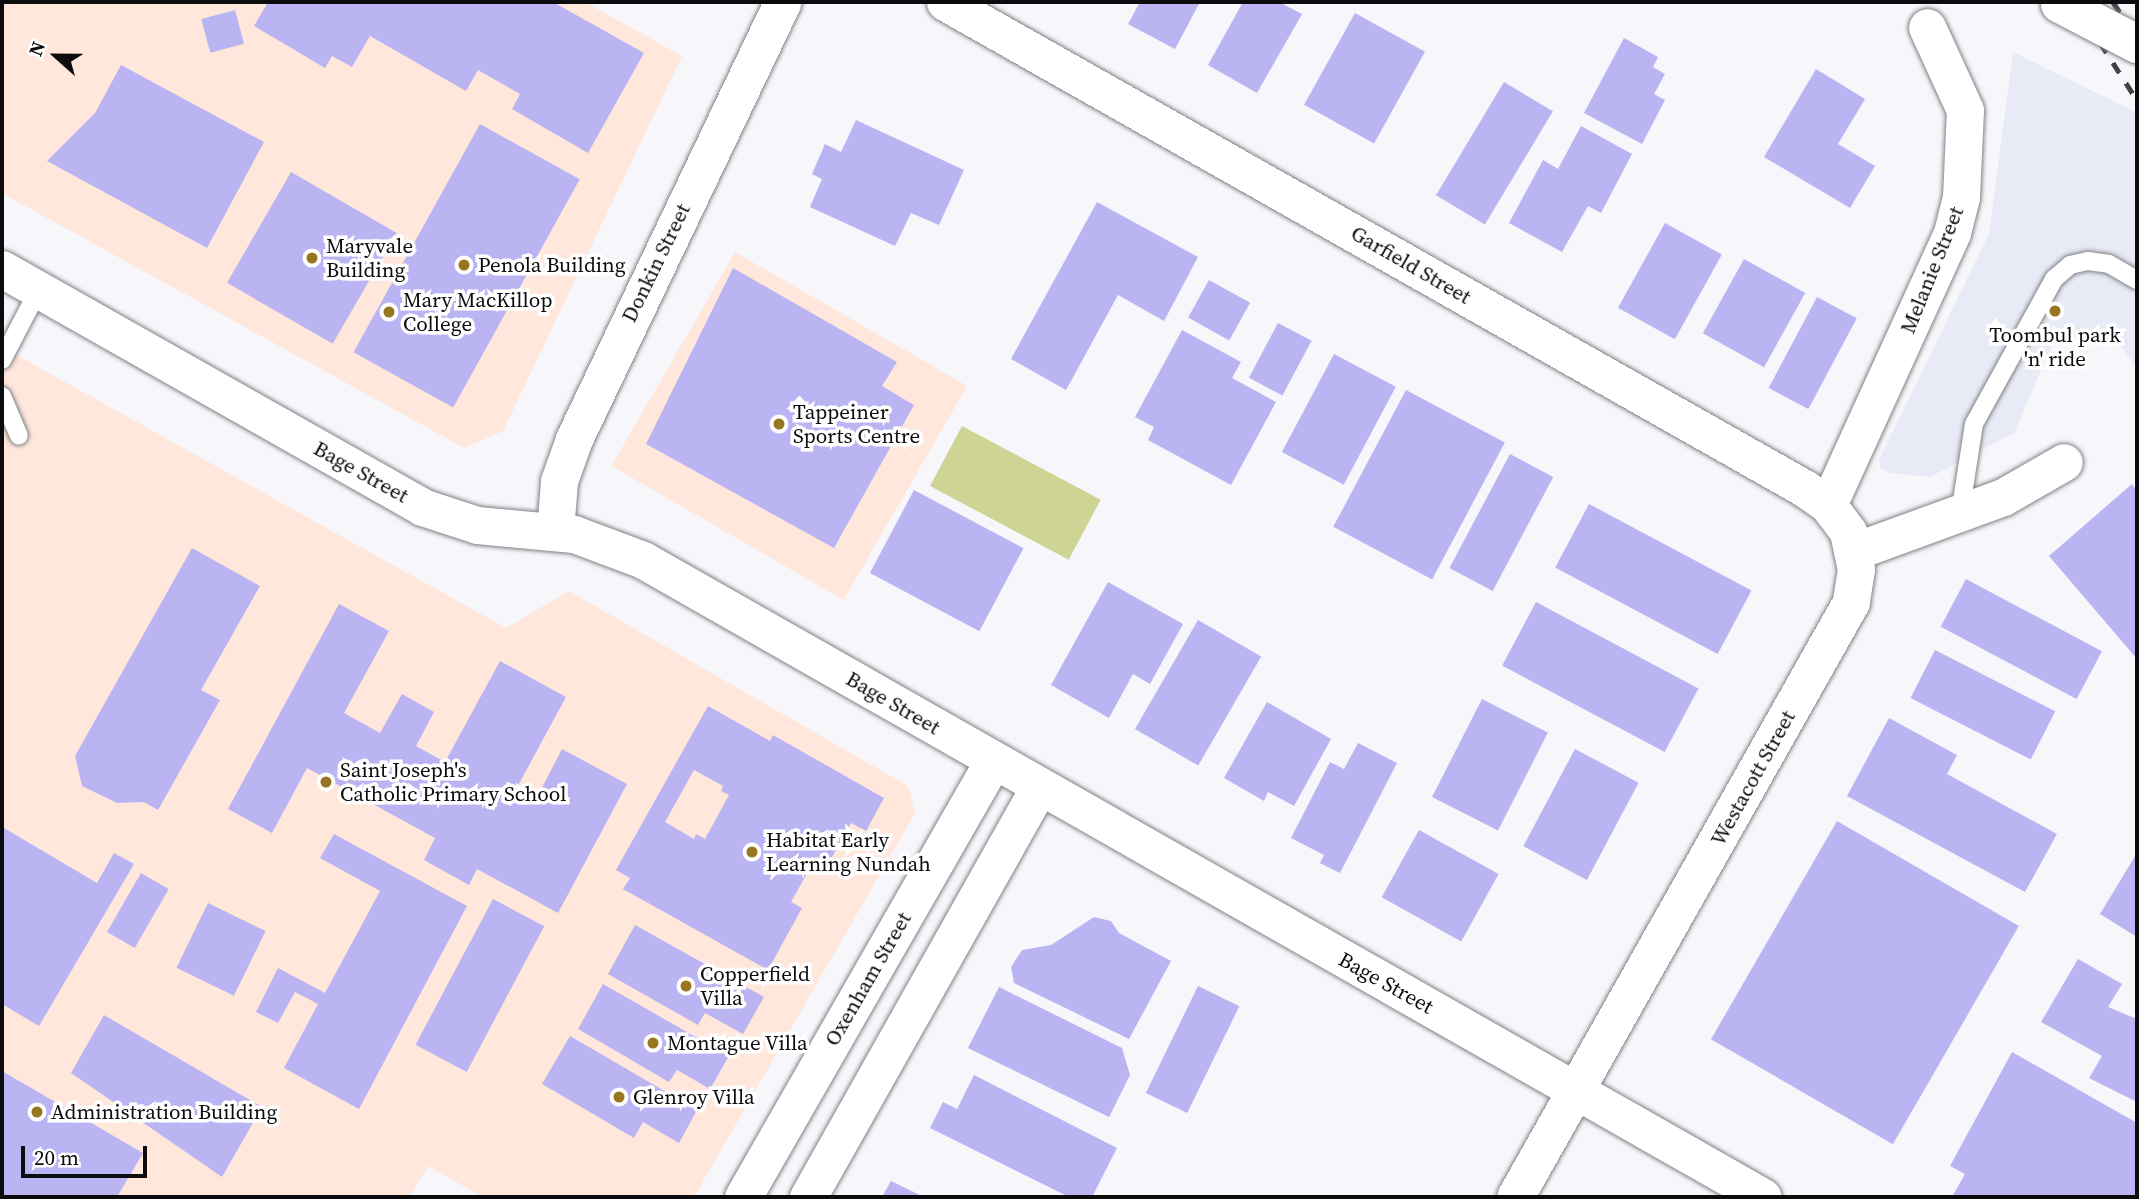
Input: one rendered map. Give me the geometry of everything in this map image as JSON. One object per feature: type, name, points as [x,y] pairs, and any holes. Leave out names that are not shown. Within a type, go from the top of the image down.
[{"type":"highway","points":[[2060,4],[2137,44]]},
{"type":"street","name":"Donkin Street","points":[[555,532],[559,481],[574,439],[782,2]]},
{"type":"street","name":"Garfield Street","points":[[945,2],[1828,505],[1855,551]]},
{"type":"street","name":"Melanie Street","points":[[1828,505],[1951,233],[1961,197],[1965,110],[1927,27]]},
{"type":"street","name":"Bage Street","points":[[2,270],[422,507],[477,525],[555,532],[597,540],[643,560],[1763,1197]]},
{"type":"street","points":[[1855,551],[2003,497],[2064,462]]},
{"type":"street","name":"Westacott Street","points":[[1515,1197],[1842,619],[1855,586],[1855,551]]},
{"type":"street","name":"Oxenham Street","points":[[743,1197],[993,761]]},
{"type":"street","points":[[807,1197],[1040,787]]},
{"type":"lane","points":[[1960,514],[1974,424],[2054,279],[2070,265],[2088,261],[2109,264],[2137,279]]},
{"type":"lane","points":[[2,360],[38,291]]},
{"type":"lane","points":[[2,396],[19,436]]},
{"type":"shaded area","name":"Mary MacKillop College","points":[[2,2],[585,2],[682,56],[503,431],[464,448],[2,193]]},
{"type":"shaded area","points":[[2013,52],[2137,113],[2137,368],[2116,340],[2053,343],[2014,433],[1930,477],[1891,473],[1881,469],[1879,460],[1989,234]]},
{"type":"shaded area","name":"Tappeiner Sports Centre","points":[[735,252],[967,386],[844,600],[612,466]]},
{"type":"shaded area","name":"Saint Joseph's Catholic Primary School","points":[[2,347],[506,628],[569,591],[908,786],[915,813],[694,1197],[483,1197],[428,1166],[409,1197],[2,1197]]},
{"type":"green space","points":[[962,426],[1101,500],[1069,560],[930,486]]},
{"type":"building","points":[[268,2],[553,2],[644,53],[588,153],[512,109],[520,94],[478,70],[466,91],[370,36],[352,67],[332,56],[325,68],[254,26]]},
{"type":"building","points":[[1140,2],[1200,2],[1175,49],[1128,24]]},
{"type":"building","points":[[1243,2],[1279,2],[1302,14],[1257,93],[1208,65]]},
{"type":"building","points":[[235,10],[244,44],[210,53],[201,19]]},
{"type":"building","points":[[1355,13],[1425,52],[1374,144],[1304,105]]},
{"type":"building","points":[[1624,38],[1658,57],[1653,67],[1665,74],[1654,94],[1665,100],[1642,144],[1584,113]]},
{"type":"building","points":[[121,65],[264,142],[207,248],[47,161],[95,113]]},
{"type":"building","points":[[1816,69],[1865,99],[1838,144],[1875,166],[1850,208],[1764,157]]},
{"type":"building","points":[[1504,82],[1553,111],[1485,225],[1436,195]]},
{"type":"building","points":[[856,120],[964,170],[939,225],[911,213],[895,246],[810,207],[822,179],[812,174],[825,144],[841,152]]},
{"type":"building","name":"Penola Building","points":[[480,124],[580,179],[453,408],[353,352]]},
{"type":"building","points":[[1581,126],[1632,154],[1601,213],[1588,206],[1562,252],[1509,223],[1543,160],[1558,169]]},
{"type":"building","name":"Maryvale Building","points":[[291,172],[397,233],[333,344],[227,283]]},
{"type":"building","points":[[1097,202],[1198,257],[1164,321],[1118,295],[1066,390],[1011,359]]},
{"type":"building","points":[[1665,223],[1722,255],[1675,339],[1618,308]]},
{"type":"building","points":[[1744,259],[1805,293],[1764,367],[1703,333]]},
{"type":"building","name":"Tappeiner Sports Centre","points":[[733,268],[897,362],[882,386],[914,405],[834,548],[646,444]]},
{"type":"building","points":[[1209,280],[1250,303],[1229,340],[1188,318]]},
{"type":"building","points":[[1817,297],[1857,318],[1808,409],[1769,388]]},
{"type":"building","points":[[1278,323],[1312,341],[1282,396],[1249,378]]},
{"type":"building","points":[[1182,330],[1241,362],[1232,378],[1276,402],[1231,485],[1148,440],[1154,427],[1135,417]]},
{"type":"building","points":[[1334,354],[1396,387],[1344,485],[1282,452]]},
{"type":"building","points":[[1406,390],[1505,443],[1432,579],[1333,527]]},
{"type":"building","points":[[1510,454],[1553,477],[1493,591],[1449,568]]},
{"type":"building","points":[[2132,484],[2137,491],[2137,659],[2049,556]]},
{"type":"building","points":[[914,490],[1023,548],[979,631],[870,573]]},
{"type":"building","points":[[1589,504],[1751,590],[1718,654],[1555,568]]},
{"type":"building","points":[[192,548],[260,586],[201,690],[220,700],[158,810],[144,802],[117,803],[82,786],[75,756]]},
{"type":"building","points":[[1966,579],[2102,651],[2077,699],[1941,627]]},
{"type":"building","points":[[1108,582],[1183,624],[1150,684],[1133,674],[1109,718],[1051,685]]},
{"type":"building","points":[[1536,602],[1698,688],[1665,752],[1502,666]]},
{"type":"building","points":[[339,604],[389,631],[344,713],[380,733],[402,694],[434,712],[416,746],[445,762],[500,661],[566,697],[514,793],[534,803],[562,749],[627,784],[558,913],[477,869],[469,885],[424,860],[435,838],[307,768],[272,833],[228,809]]},
{"type":"building","points":[[1198,620],[1261,657],[1198,766],[1135,729]]},
{"type":"building","points":[[1935,650],[2055,711],[2031,759],[1910,698]]},
{"type":"building","points":[[1482,699],[1548,733],[1498,831],[1432,797]]},
{"type":"building","points":[[1267,702],[1331,739],[1294,806],[1268,792],[1264,801],[1224,778]]},
{"type":"building","points":[[708,706],[770,741],[773,735],[884,798],[866,831],[851,823],[822,875],[810,868],[791,902],[802,908],[768,970],[623,889],[630,878],[616,870]],"holes":[[[694,770],[723,786],[721,791],[729,795],[705,839],[696,834],[694,839],[665,822]]]},
{"type":"building","points":[[1889,718],[1957,755],[1947,774],[2057,834],[2025,892],[1847,796]]},
{"type":"building","points":[[1358,743],[1397,763],[1340,873],[1320,863],[1324,855],[1291,838],[1330,762],[1344,769]]},
{"type":"building","points":[[1575,749],[1639,783],[1587,880],[1523,846]]},
{"type":"building","points":[[1837,821],[2019,926],[1893,1144],[1711,1039]]},
{"type":"building","points":[[4,828],[97,883],[114,853],[134,864],[39,1026],[2,1004]]},
{"type":"building","points":[[1419,830],[1499,874],[1461,941],[1382,897]]},
{"type":"building","points":[[334,834],[467,906],[359,1109],[284,1068],[318,1004],[295,992],[278,1023],[256,1012],[278,968],[325,993],[380,891],[320,858]]},
{"type":"building","points":[[2137,853],[2137,937],[2100,914]]},
{"type":"building","points":[[141,873],[169,889],[135,948],[107,932]]},
{"type":"building","points":[[493,899],[544,926],[467,1072],[416,1045]]},
{"type":"building","points":[[208,903],[266,931],[234,996],[176,968]]},
{"type":"building","points":[[1094,917],[1111,921],[1119,933],[1171,961],[1129,1039],[1014,983],[1011,967],[1022,950],[1051,945]]},
{"type":"building","name":"Copperfield Villa","points":[[635,925],[764,997],[743,1034],[705,1013],[698,1025],[608,974]]},
{"type":"building","points":[[2078,959],[2122,984],[2108,1007],[2137,1019],[2137,1102],[2089,1078],[2102,1056],[2041,1022]]},
{"type":"building","name":"Montague Villa","points":[[603,984],[729,1056],[710,1089],[677,1070],[669,1082],[578,1029]]},
{"type":"building","points":[[1198,986],[1239,1006],[1187,1113],[1146,1093]]},
{"type":"building","points":[[999,987],[1122,1048],[1130,1075],[1109,1117],[968,1048]]},
{"type":"building","points":[[104,1015],[262,1107],[222,1177],[71,1073]]},
{"type":"building","name":"Glenroy Villa","points":[[570,1036],[697,1110],[679,1143],[643,1122],[634,1138],[542,1084]]},
{"type":"building","points":[[2012,1052],[2137,1123],[2137,1197],[1952,1197],[1965,1174],[1950,1166]]},
{"type":"building","name":"Administration Building","points":[[2,1071],[143,1153],[117,1197],[2,1197]]},
{"type":"building","points":[[974,1075],[1117,1148],[1092,1197],[1069,1197],[930,1128],[943,1102],[957,1109]]},
{"type":"building","points":[[891,1181],[924,1197],[882,1197]]},
{"type":"railway","points":[[2074,2],[2137,100]]},
{"type":"railway","points":[[2113,2],[2137,38]]},
{"type":"place","name":"Maryvale Building","points":[[312,258]]},
{"type":"place","name":"Penola Building","points":[[464,265]]},
{"type":"place","name":"Toombul park 'n' ride","points":[[2055,311]]},
{"type":"place","name":"Mary MacKillop College","points":[[389,312]]},
{"type":"place","name":"Tappeiner Sports Centre","points":[[779,424]]},
{"type":"place","name":"Saint Joseph's Catholic Primary School","points":[[326,782]]},
{"type":"place","name":"Habitat Early Learning Nundah","points":[[752,852]]},
{"type":"place","name":"Copperfield Villa","points":[[686,986]]},
{"type":"place","name":"Montague Villa","points":[[653,1043]]},
{"type":"place","name":"Glenroy Villa","points":[[619,1097]]},
{"type":"place","name":"Administration Building","points":[[37,1112]]}]
